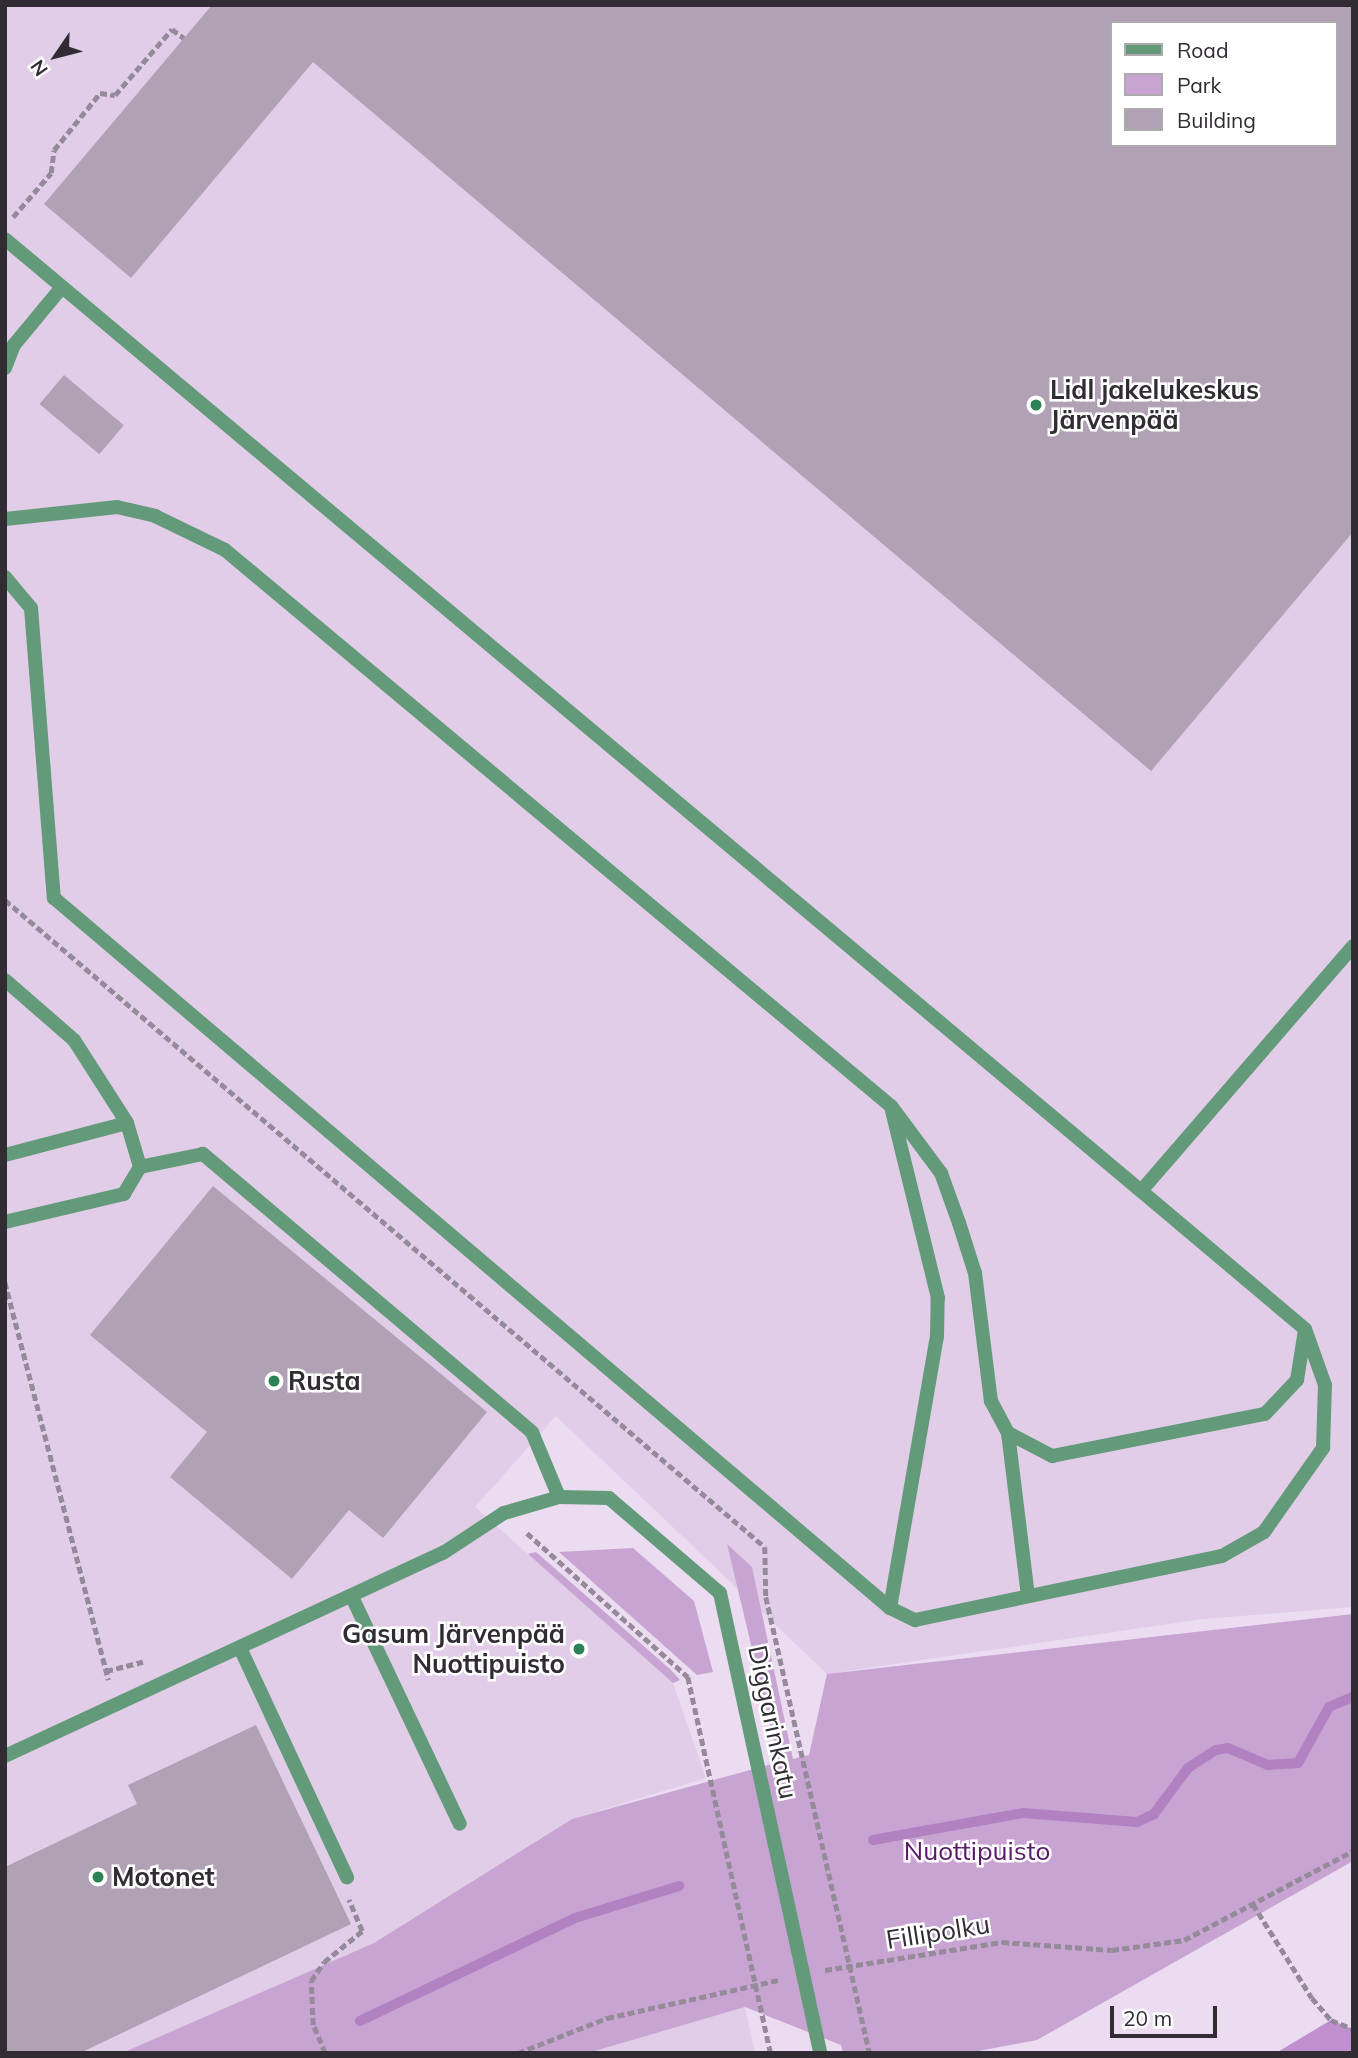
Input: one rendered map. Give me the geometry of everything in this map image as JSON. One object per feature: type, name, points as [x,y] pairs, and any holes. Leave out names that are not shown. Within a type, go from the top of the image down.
[{"type":"street","points":[[5,239],[1305,1329],[1325,1385],[1324,1448],[1264,1532],[1222,1556],[915,1620],[890,1608],[54,898],[31,608],[5,577]]},
{"type":"street","points":[[5,368],[13,345],[62,286]]},
{"type":"street","points":[[5,519],[117,507],[155,516],[225,550],[891,1106],[941,1173],[975,1273],[991,1401],[1008,1433],[1028,1597]]},
{"type":"street","points":[[1141,1191],[1353,946]]},
{"type":"street","points":[[5,980],[74,1040],[127,1123],[140,1167],[124,1194],[5,1222]]},
{"type":"street","points":[[890,1608],[937,1337],[938,1298],[891,1106]]},
{"type":"street","points":[[5,1155],[127,1123]]},
{"type":"street","points":[[140,1167],[203,1154],[532,1432],[559,1497]]},
{"type":"street","points":[[1008,1433],[1052,1456],[1265,1414],[1297,1380],[1305,1329]]},
{"type":"street","name":"Diggarinkatu","points":[[5,1756],[242,1650],[443,1553],[504,1513],[559,1497],[609,1498],[720,1592],[820,2053]]},
{"type":"street","points":[[352,1597],[460,1824]]},
{"type":"street","points":[[242,1650],[347,1877]]},
{"type":"path","points":[[5,226],[51,173],[54,150],[100,93],[115,95],[172,29],[184,38]]},
{"type":"path","points":[[5,900],[765,1547],[764,1573],[870,2053]]},
{"type":"path","points":[[5,1282],[116,1708]]},
{"type":"path","points":[[504,1513],[688,1677],[771,2053]]},
{"type":"path","name":"Fillipolku","points":[[517,2053],[607,2018],[849,1965],[1002,1942],[1112,1950],[1184,1940],[1353,1851]]},
{"type":"path","points":[[1253,1904],[1312,1998],[1331,2020],[1353,2029]]},
{"type":"shaded area","points":[[5,5],[1353,5],[1353,1607],[1203,1619],[827,1674],[556,1416],[475,1507],[673,1683],[706,1778],[572,1819],[374,1943],[122,2053],[5,2053]]},
{"type":"shaded area","points":[[745,2007],[755,2053],[588,2053]]},
{"type":"shaded area","points":[[1331,2020],[1353,2029],[1353,2053],[1276,2053]]},
{"type":"green space","name":"Nuottipuisto","points":[[727,1544],[752,1567],[793,1759],[809,1755],[827,1674],[1353,1614],[1353,1861],[1037,2040],[968,2053],[843,2053],[841,2045],[745,2007],[588,2053],[122,2053],[374,1943],[572,1819],[779,1762]]},
{"type":"green space","points":[[633,1548],[694,1601],[713,1672],[697,1675],[559,1552]]},
{"type":"green space","points":[[536,1552],[680,1680],[673,1683],[528,1554]]},
{"type":"building","name":"Lidl jakelukeskus Järvenpää","points":[[212,5],[1353,5],[1353,532],[1151,771],[313,62],[131,278],[44,204]]},
{"type":"building","points":[[64,375],[124,425],[99,454],[40,404]]},
{"type":"building","points":[[213,1186],[487,1412],[383,1538],[349,1510],[292,1579],[170,1477],[207,1432],[90,1335]]},
{"type":"building","points":[[256,1725],[351,1924],[80,2053],[5,2053],[5,1867],[137,1804],[128,1785]]},
{"type":"waterway","points":[[873,1840],[1023,1813],[1137,1822],[1154,1814],[1188,1768],[1216,1750],[1228,1748],[1268,1765],[1298,1763],[1329,1707],[1353,1697]]},
{"type":"waterway","points":[[360,2021],[575,1918],[679,1886]]},
{"type":"place","name":"Lidl jakelukeskus Järvenpää","points":[[1036,405]]},
{"type":"place","name":"Rusta","points":[[274,1381]]},
{"type":"place","name":"Gasum Järvenpää Nuottipuisto","points":[[579,1649]]},
{"type":"place","name":"Motonet","points":[[98,1877]]}]
